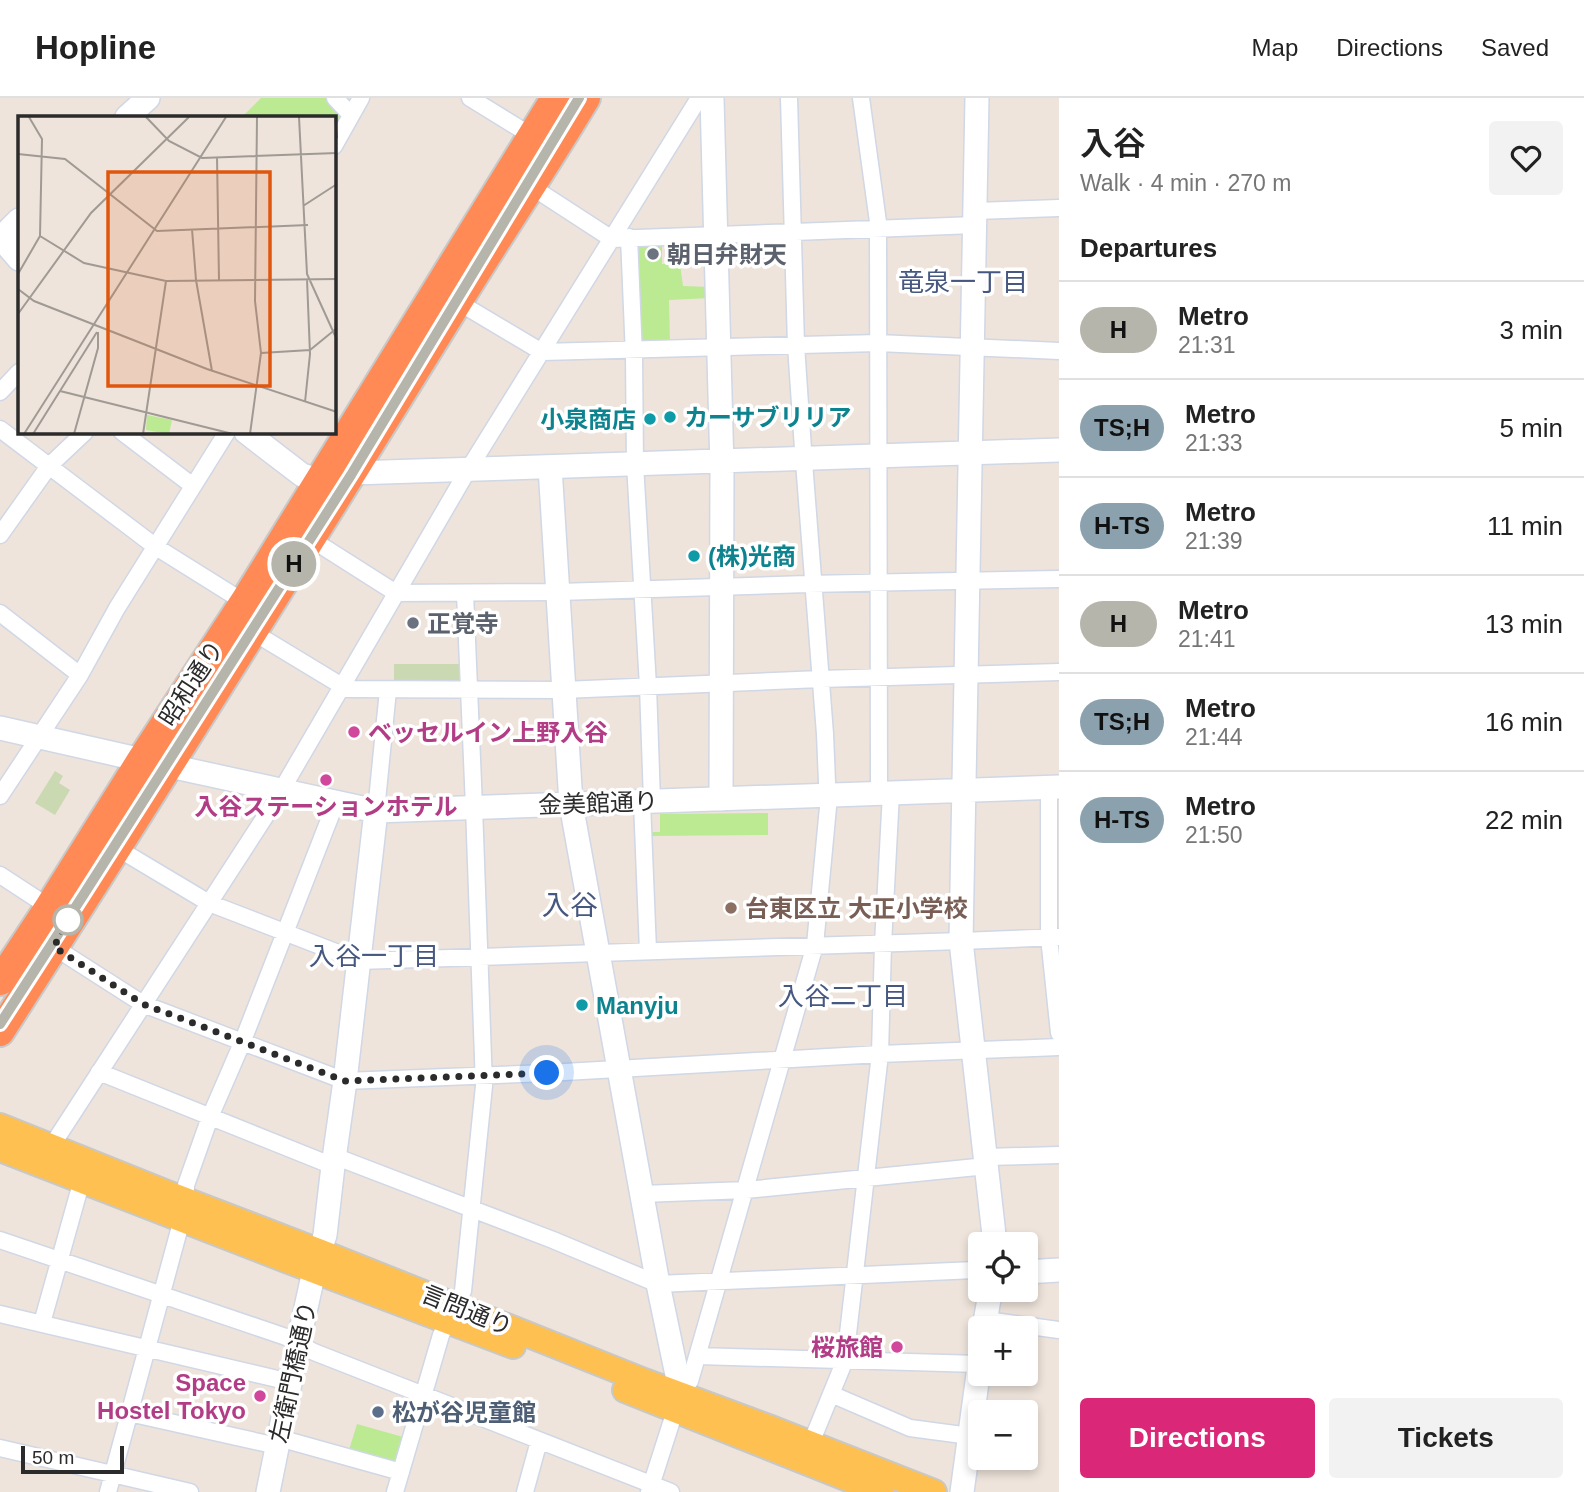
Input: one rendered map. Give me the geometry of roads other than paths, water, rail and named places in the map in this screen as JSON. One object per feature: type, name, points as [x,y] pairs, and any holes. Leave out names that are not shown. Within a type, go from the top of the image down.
[{"type":"highway","name":"昭和通り","points":[[0,981],[244,602],[555,98]]},
{"type":"highway","name":"昭和通り","points":[[0,1032],[170,766],[586,98]]},
{"type":"main road","name":"言問通り","points":[[0,1126],[184,1210],[677,1402],[811,1443],[934,1492]]},
{"type":"main road","name":"言問通り","points":[[0,1149],[82,1180],[184,1210]]},
{"type":"main road","name":"言問通り","points":[[677,1402],[841,1484],[881,1492]]},
{"type":"street","points":[[335,98],[351,115]]},
{"type":"street","points":[[336,142],[361,98]]},
{"type":"street","points":[[470,98],[532,136]]},
{"type":"street","points":[[51,1147],[281,790],[468,470],[699,98]]},
{"type":"street","points":[[712,98],[722,461],[721,799]]},
{"type":"street","points":[[650,1488],[677,1402],[691,1381],[815,946],[828,795],[796,345],[789,98]]},
{"type":"street","points":[[811,1443],[845,1360],[880,1054],[885,793],[878,678],[878,229],[861,98]]},
{"type":"street","points":[[977,98],[961,941],[994,1232]]},
{"type":"street","points":[[532,187],[612,239],[878,229],[1059,208]]},
{"type":"street","points":[[18,221],[0,238],[18,257]]},
{"type":"street","points":[[629,237],[635,464],[648,686],[648,951]]},
{"type":"street","points":[[458,302],[542,352],[878,343],[1059,351]]},
{"type":"street","points":[[0,392],[18,373]]},
{"type":"street","points":[[0,429],[156,547],[244,602]]},
{"type":"street","points":[[0,535],[49,466],[83,434]]},
{"type":"street","points":[[125,434],[193,486]]},
{"type":"street","points":[[0,796],[80,675],[117,608],[226,434]]},
{"type":"street","points":[[249,434],[302,475],[319,480],[353,474],[1059,450]]},
{"type":"street","points":[[550,467],[571,804],[677,1402]]},
{"type":"street","points":[[311,539],[396,593],[559,592],[1059,579]]},
{"type":"street","points":[[395,1492],[441,1335],[463,1291],[484,1086],[465,593]]},
{"type":"street","points":[[0,612],[80,675]]},
{"type":"street","points":[[253,632],[347,689],[563,690],[1059,672]]},
{"type":"street","points":[[376,811],[388,690]]},
{"type":"street","name":"金美館通り","points":[[0,728],[376,811],[1056,787]]},
{"type":"street","points":[[1056,787],[1054,937],[1059,1033]]},
{"type":"street","points":[[108,1492],[184,1210],[186,1185],[210,1117],[242,1043],[335,802]]},
{"type":"street","name":"左衛門橋通り","points":[[268,1492],[298,1344],[325,1236],[376,811]]},
{"type":"street","points":[[117,848],[209,902],[359,961],[1054,937]]},
{"type":"street","points":[[0,875],[49,907]]},
{"type":"street","points":[[54,947],[143,1004],[345,1081],[1059,1047]]},
{"type":"street","points":[[99,1072],[210,1117],[472,1208],[658,1284],[968,1270]]},
{"type":"street","points":[[642,1194],[746,1190],[1059,1155]]},
{"type":"street","points":[[42,1324],[82,1180]]},
{"type":"street","points":[[0,1240],[286,1337],[314,1352],[650,1488],[671,1492]]},
{"type":"street","points":[[1038,1271],[1059,1270]]},
{"type":"street","points":[[0,1314],[290,1382]]},
{"type":"street","points":[[1038,1328],[1059,1330]]},
{"type":"street","points":[[698,1356],[968,1362]]},
{"type":"street","points":[[831,1394],[910,1428],[968,1436]]},
{"type":"street","points":[[129,1413],[278,1442],[401,1472]]},
{"type":"street","points":[[525,1492],[539,1441]]},
{"type":"street","points":[[962,1492],[968,1450]]},
{"type":"street","points":[[1,1451],[113,1473],[190,1492]]},
{"type":"metro line","name":"H","points":[[0,1024],[351,475],[579,98]]},
{"type":"place","name":"朝日弁財天","points":[[653,254]]},
{"type":"place","name":"カーサブリリア","points":[[670,417]]},
{"type":"place","name":"小泉商店","points":[[650,419]]},
{"type":"place","name":"(株)光商","points":[[694,556]]},
{"type":"place","name":"正覚寺","points":[[413,623]]},
{"type":"place","name":"ベッセルイン上野入谷","points":[[354,732]]},
{"type":"place","name":"入谷ステーションホテル","points":[[326,780]]},
{"type":"place","name":"台東区立 大正小学校","points":[[731,908]]},
{"type":"place","name":"Manyju","points":[[582,1005]]},
{"type":"place","name":"桜旅館","points":[[897,1347]]},
{"type":"place","name":"Space Hostel Tokyo","points":[[260,1396]]},
{"type":"place","name":"松が谷児童館","points":[[378,1412]]},
{"type":"district","name":"竜泉一丁目","points":[[963,282]]},
{"type":"district","name":"入谷","points":[[570,905]]},
{"type":"district","name":"入谷一丁目","points":[[374,956]]},
{"type":"district","name":"入谷二丁目","points":[[843,996]]}]
